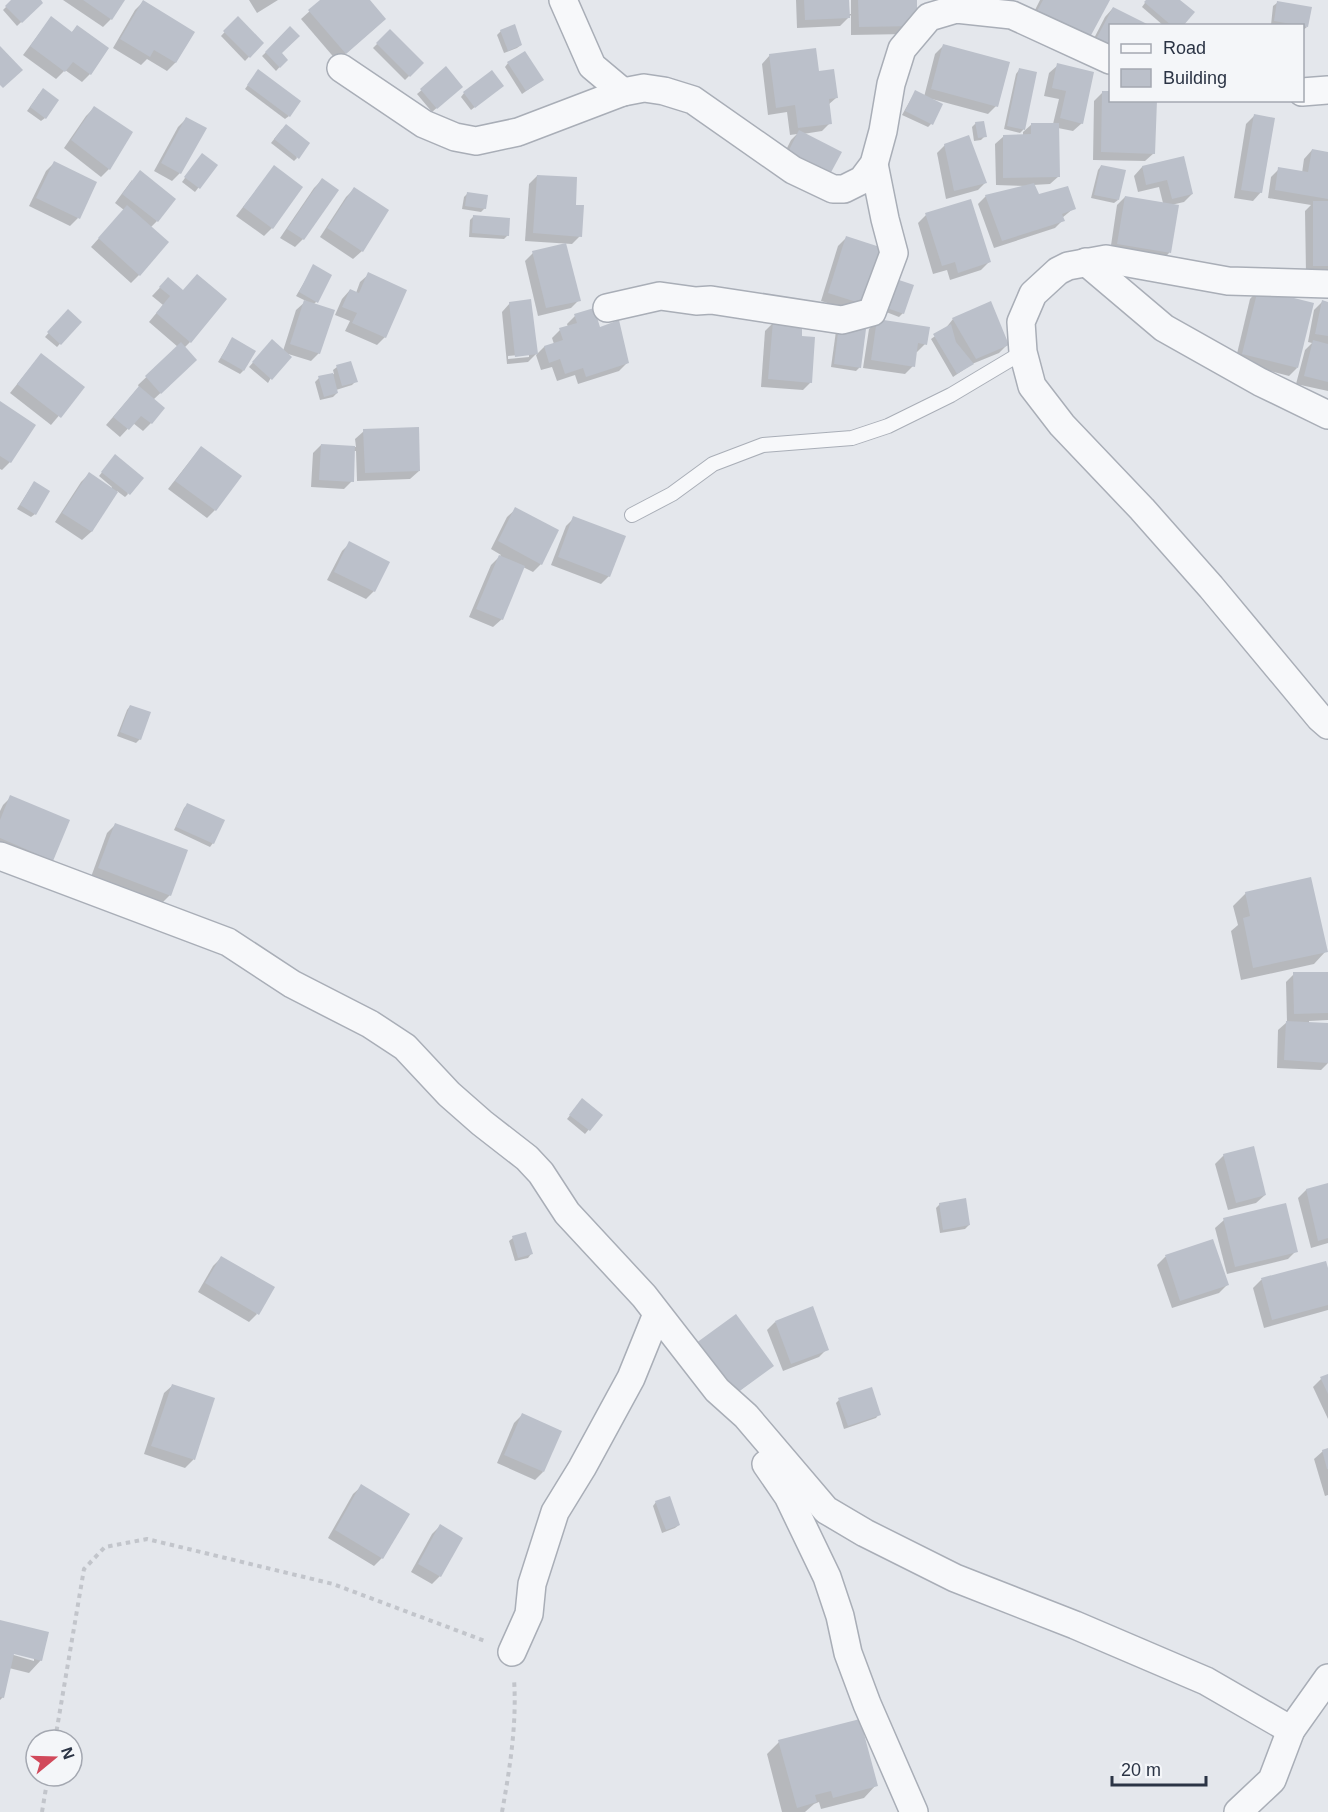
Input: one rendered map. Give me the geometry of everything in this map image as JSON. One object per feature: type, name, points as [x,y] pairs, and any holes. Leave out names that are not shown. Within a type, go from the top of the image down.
[{"type":"street","points":[[563,0],[592,66],[623,92]]},
{"type":"street","points":[[341,68],[424,124],[455,137],[476,141],[519,132],[623,92],[644,88],[664,91],[693,100],[793,170],[833,189],[844,189],[862,180],[874,164],[883,131],[891,84],[902,49],[929,17],[956,9],[1012,15],[1109,60]]},
{"type":"street","points":[[1304,92],[1328,90]]},
{"type":"street","points":[[607,308],[660,296],[696,301],[711,300],[842,320],[872,312],[894,253],[874,164]]},
{"type":"street","points":[[1328,284],[1228,281],[1106,259],[1086,261],[1058,271],[1033,294],[1021,322],[1023,352],[1032,386],[1062,425],[1149,517],[1328,725]]},
{"type":"street","points":[[1086,261],[1164,328],[1260,382],[1328,415]]},
{"type":"street","points":[[0,856],[228,942],[292,984],[370,1024],[405,1047],[482,1124],[527,1158],[541,1173],[567,1213],[644,1296],[717,1390],[747,1416],[826,1510],[955,1578],[1075,1624],[1206,1681],[1292,1730]]},
{"type":"street","points":[[512,1652],[529,1614],[532,1584],[555,1512],[631,1378],[657,1314]]},
{"type":"street","points":[[734,1405],[773,1476],[789,1496],[827,1577],[859,1684],[914,1812]]},
{"type":"street","points":[[1238,1812],[1272,1780],[1292,1730],[1328,1678]]},
{"type":"lane","points":[[632,515],[672,494],[713,464],[763,445],[852,438],[888,426],[951,395],[1023,352]]},
{"type":"path","points":[[57,1728],[84,1569],[105,1547],[147,1539],[333,1584],[512,1652],[515,1698],[510,1763],[502,1812]]},
{"type":"path","points":[[42,1812],[46,1788]]},
{"type":"building","points":[[11,0],[41,0],[43,3],[22,23],[5,6]]},
{"type":"building","points":[[83,0],[125,0],[112,20]]},
{"type":"building","points":[[143,0],[195,32],[176,63],[154,50],[150,57],[120,39]]},
{"type":"building","points":[[320,0],[370,0],[386,19],[346,54],[308,10]]},
{"type":"building","points":[[804,0],[849,0],[850,18],[805,20]]},
{"type":"building","points":[[858,0],[917,0],[917,26],[859,27]]},
{"type":"building","points":[[1043,0],[1110,0],[1089,39],[1037,11]]},
{"type":"building","points":[[1146,0],[1180,0],[1195,12],[1185,24],[1170,24],[1144,2]]},
{"type":"building","points":[[1277,1],[1312,7],[1308,27],[1304,26],[1304,24],[1274,21]]},
{"type":"building","points":[[1113,7],[1147,24],[1109,24],[1109,48],[1095,41]]},
{"type":"building","points":[[51,16],[72,32],[77,25],[109,48],[91,75],[73,62],[65,72],[30,46]]},
{"type":"building","points":[[238,16],[264,43],[250,58],[223,31]]},
{"type":"building","points":[[515,24],[522,45],[508,51],[500,30]]},
{"type":"building","points":[[290,26],[300,36],[282,53],[288,60],[280,68],[265,52]]},
{"type":"building","points":[[390,29],[424,63],[410,77],[376,43]]},
{"type":"building","points":[[943,44],[1010,62],[998,107],[931,89]]},
{"type":"building","points":[[0,46],[23,70],[3,88],[0,85]]},
{"type":"building","points":[[816,48],[819,71],[834,69],[838,98],[829,99],[832,124],[798,128],[795,105],[776,108],[769,54]]},
{"type":"building","points":[[525,51],[544,80],[526,91],[507,62]]},
{"type":"building","points":[[1057,63],[1094,72],[1083,124],[1060,118],[1066,91],[1052,88]]},
{"type":"building","points":[[446,66],[463,87],[437,109],[420,89]]},
{"type":"building","points":[[1019,68],[1037,72],[1025,130],[1007,126]]},
{"type":"building","points":[[258,69],[301,101],[290,117],[247,85]]},
{"type":"building","points":[[492,70],[504,86],[475,108],[463,92]]},
{"type":"building","points":[[43,88],[59,100],[46,119],[30,107]]},
{"type":"building","points":[[915,90],[943,104],[933,125],[905,111]]},
{"type":"building","points":[[1102,91],[1109,91],[1109,102],[1157,102],[1155,154],[1101,152]]},
{"type":"building","points":[[94,106],[133,132],[110,170],[71,140]]},
{"type":"building","points":[[1254,114],[1275,118],[1262,193],[1241,190]]},
{"type":"building","points":[[186,117],[207,128],[181,174],[161,163]]},
{"type":"building","points":[[984,121],[987,137],[978,138],[975,122]]},
{"type":"building","points":[[1031,123],[1059,123],[1060,177],[1003,178],[1003,135],[1031,134]]},
{"type":"building","points":[[286,124],[310,143],[299,159],[274,139]]},
{"type":"building","points":[[799,130],[842,152],[829,176],[787,154]]},
{"type":"building","points":[[969,135],[987,183],[954,191],[944,144]]},
{"type":"building","points":[[1312,149],[1328,152],[1328,199],[1275,190],[1278,167],[1308,172]]},
{"type":"building","points":[[202,153],[218,165],[200,189],[184,177]]},
{"type":"building","points":[[1184,156],[1193,194],[1172,199],[1167,180],[1146,185],[1142,166]]},
{"type":"building","points":[[54,161],[97,182],[80,219],[36,198]]},
{"type":"building","points":[[274,165],[303,187],[273,229],[243,207]]},
{"type":"building","points":[[1101,165],[1126,170],[1119,200],[1094,195]]},
{"type":"building","points":[[140,170],[176,199],[158,222],[122,194]]},
{"type":"building","points":[[537,175],[577,177],[576,205],[584,205],[582,237],[533,233]]},
{"type":"building","points":[[322,178],[339,190],[304,240],[287,229]]},
{"type":"building","points":[[1034,183],[1039,194],[1068,186],[1076,209],[1062,214],[1065,221],[1002,241],[985,195]]},
{"type":"building","points":[[354,187],[389,210],[363,252],[327,228]]},
{"type":"building","points":[[467,192],[488,195],[486,209],[465,206]]},
{"type":"building","points":[[1125,196],[1179,205],[1171,253],[1117,244]]},
{"type":"building","points":[[971,199],[991,262],[958,273],[955,262],[942,266],[925,213]]},
{"type":"building","points":[[1313,201],[1328,201],[1328,266],[1313,266]]},
{"type":"building","points":[[127,205],[169,242],[140,276],[98,238]]},
{"type":"building","points":[[473,215],[510,218],[509,236],[472,233]]},
{"type":"building","points":[[846,236],[886,249],[869,306],[828,293]]},
{"type":"building","points":[[566,243],[581,301],[546,308],[532,251]]},
{"type":"building","points":[[313,264],[332,275],[318,303],[299,292]]},
{"type":"building","points":[[368,272],[407,290],[386,338],[352,323],[357,313],[342,307],[350,289],[359,293]]},
{"type":"building","points":[[197,274],[227,299],[191,343],[156,313],[170,296],[159,287],[168,277],[183,290]]},
{"type":"building","points":[[893,278],[914,285],[904,314],[884,307]]},
{"type":"building","points":[[1258,289],[1314,303],[1298,368],[1242,354]]},
{"type":"building","points":[[531,299],[538,354],[515,357],[509,302]]},
{"type":"building","points":[[304,300],[335,310],[320,354],[290,344]]},
{"type":"building","points":[[1322,300],[1328,302],[1328,336],[1315,334]]},
{"type":"building","points":[[991,301],[1009,345],[976,359],[952,318]]},
{"type":"building","points":[[594,308],[600,327],[619,320],[629,363],[586,377],[583,368],[565,374],[560,359],[549,363],[544,346],[563,340],[559,328],[577,323],[574,314]]},
{"type":"building","points":[[68,309],[82,322],[61,345],[47,332]]},
{"type":"building","points":[[877,319],[930,327],[927,345],[918,343],[915,367],[871,360]]},
{"type":"building","points":[[773,321],[802,324],[802,336],[815,337],[812,383],[768,379]]},
{"type":"building","points":[[951,324],[956,342],[974,364],[957,374],[933,334]]},
{"type":"building","points":[[839,325],[866,329],[861,368],[834,364]]},
{"type":"building","points":[[232,337],[256,351],[244,371],[221,358]]},
{"type":"building","points":[[272,339],[292,357],[272,380],[252,362]]},
{"type":"building","points":[[1313,340],[1328,344],[1328,382],[1304,376]]},
{"type":"building","points":[[181,342],[197,360],[161,394],[145,376]]},
{"type":"building","points":[[41,353],[85,387],[61,418],[17,384]]},
{"type":"building","points":[[351,361],[358,382],[342,386],[336,365]]},
{"type":"building","points":[[333,373],[338,393],[324,397],[318,376]]},
{"type":"building","points":[[139,386],[165,408],[152,424],[141,416],[129,430],[113,417]]},
{"type":"building","points":[[0,401],[36,425],[11,463],[0,456]]},
{"type":"building","points":[[419,427],[420,471],[365,473],[363,429]]},
{"type":"building","points":[[321,444],[355,446],[354,482],[319,480]]},
{"type":"building","points":[[201,446],[242,476],[216,511],[175,481]]},
{"type":"building","points":[[115,454],[144,478],[130,495],[101,472]]},
{"type":"building","points":[[89,472],[118,492],[92,532],[62,513]]},
{"type":"building","points":[[34,481],[50,491],[36,515],[20,505]]},
{"type":"building","points":[[515,507],[559,530],[542,565],[498,541]]},
{"type":"building","points":[[573,516],[626,536],[610,577],[558,557]]},
{"type":"building","points":[[349,541],[390,562],[375,592],[334,572]]},
{"type":"building","points":[[499,555],[525,566],[503,620],[476,609]]},
{"type":"building","points":[[130,705],[151,712],[141,740],[120,732]]},
{"type":"building","points":[[10,795],[70,820],[53,861],[0,838],[0,820]]},
{"type":"building","points":[[187,803],[225,820],[214,844],[176,827]]},
{"type":"building","points":[[115,823],[188,850],[171,896],[98,868]]},
{"type":"building","points":[[1311,877],[1328,952],[1253,968],[1243,918],[1250,916],[1245,892]]},
{"type":"building","points":[[1293,972],[1328,972],[1328,1013],[1294,1014]]},
{"type":"building","points":[[1286,1021],[1328,1023],[1328,1063],[1284,1060]]},
{"type":"building","points":[[582,1098],[603,1115],[590,1131],[569,1115]]},
{"type":"building","points":[[1254,1146],[1266,1195],[1236,1203],[1223,1154]]},
{"type":"building","points":[[1328,1183],[1328,1238],[1318,1241],[1306,1189]]},
{"type":"building","points":[[966,1198],[970,1225],[943,1230],[939,1203]]},
{"type":"building","points":[[1286,1203],[1298,1252],[1235,1267],[1223,1218]]},
{"type":"building","points":[[526,1232],[533,1254],[518,1258],[512,1236]]},
{"type":"building","points":[[1213,1239],[1229,1285],[1180,1301],[1165,1255]]},
{"type":"building","points":[[221,1256],[275,1287],[259,1315],[205,1283]]},
{"type":"building","points":[[1326,1261],[1328,1305],[1272,1320],[1261,1278]]},
{"type":"building","points":[[813,1306],[829,1350],[791,1364],[775,1321]]},
{"type":"building","points":[[736,1314],[774,1366],[730,1398],[692,1346]]},
{"type":"building","points":[[1328,1374],[1328,1394],[1320,1377]]},
{"type":"building","points":[[172,1384],[215,1398],[195,1460],[151,1446]]},
{"type":"building","points":[[872,1387],[881,1415],[848,1426],[838,1398]]},
{"type":"building","points":[[522,1413],[562,1431],[544,1472],[504,1455]]},
{"type":"building","points":[[1328,1448],[1328,1469],[1327,1469],[1322,1450]]},
{"type":"building","points":[[361,1484],[410,1514],[383,1559],[335,1530]]},
{"type":"building","points":[[670,1496],[680,1525],[666,1530],[655,1501]]},
{"type":"building","points":[[440,1524],[463,1538],[441,1577],[418,1564]]},
{"type":"building","points":[[0,1620],[49,1632],[42,1661],[14,1654],[4,1698],[0,1697]]},
{"type":"building","points":[[860,1719],[878,1786],[833,1798],[831,1791],[815,1795],[817,1802],[797,1808],[778,1740]]}]
